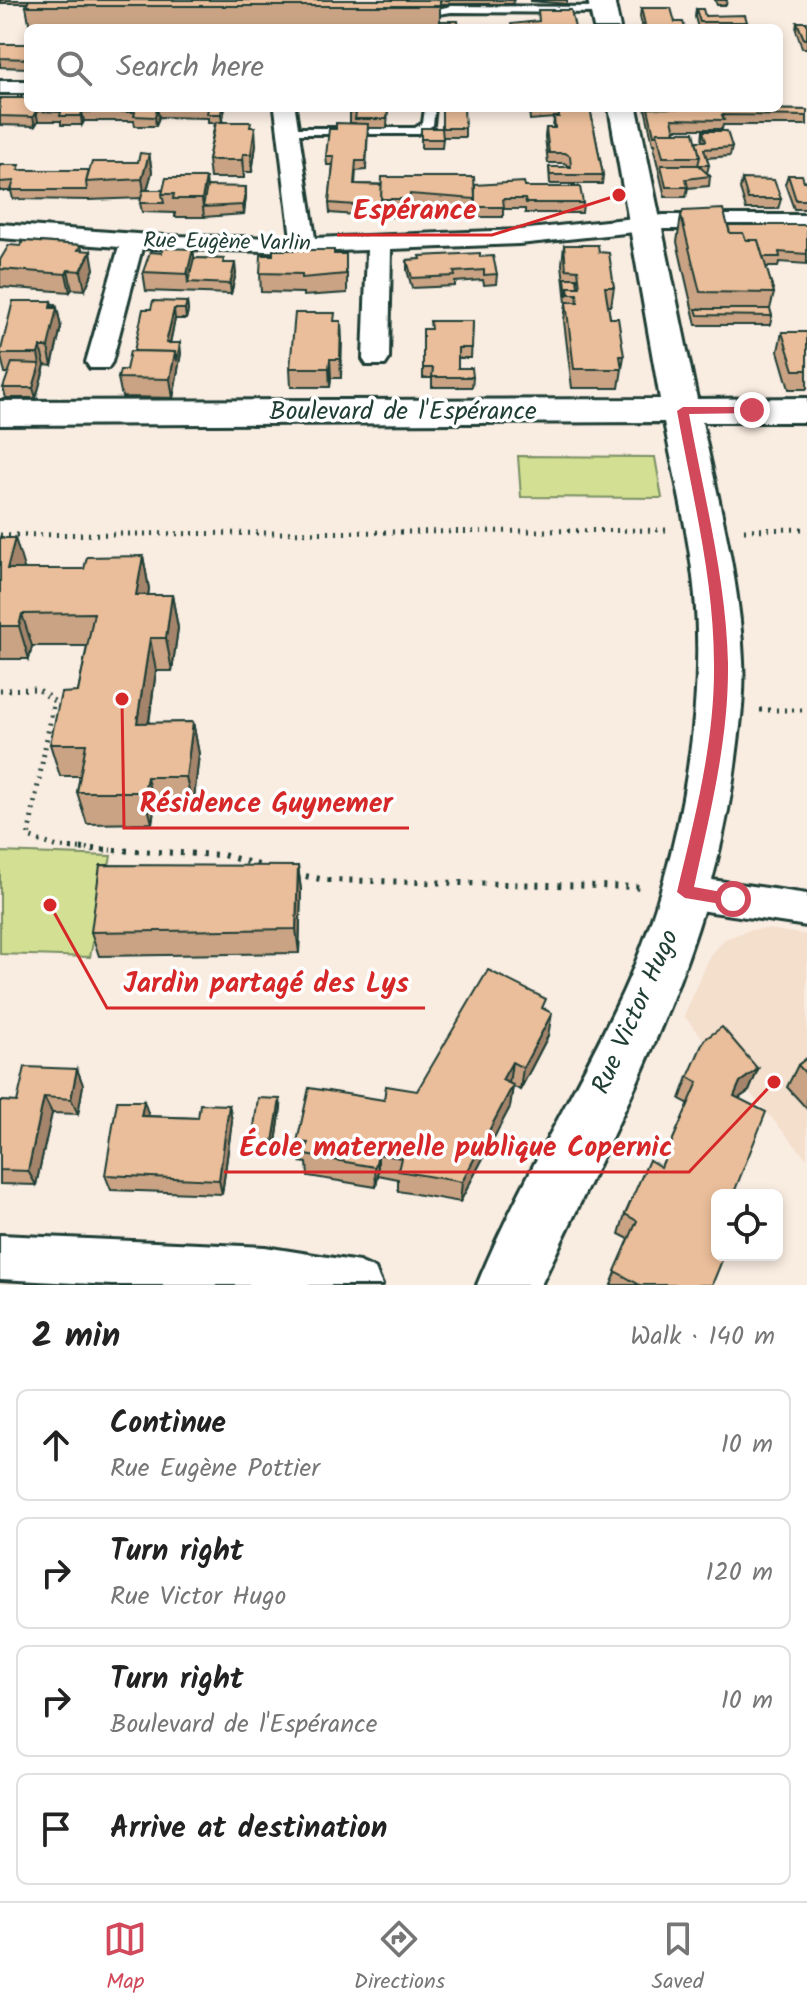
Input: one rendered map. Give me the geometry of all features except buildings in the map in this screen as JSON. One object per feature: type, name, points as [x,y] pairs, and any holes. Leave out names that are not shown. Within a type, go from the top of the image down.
[{"type":"street","points":[[0,87],[24,87]]},
{"type":"street","name":"Rue Victor Hugo","points":[[508,1285],[660,971],[685,892],[706,807],[719,711],[719,617],[683,411],[624,112]]},
{"type":"street","points":[[287,119],[304,245]]},
{"type":"street","name":"Rue Eugène Varlin","points":[[0,231],[132,242],[304,245],[519,237],[646,224],[807,222]]},
{"type":"street","points":[[99,362],[132,242]]},
{"type":"street","points":[[376,359],[379,243]]},
{"type":"street","name":"Boulevard de l'Espérance","points":[[0,413],[807,410]]},
{"type":"street","points":[[685,892],[807,910]]},
{"type":"street","points":[[0,1257],[265,1270],[359,1285]]},
{"type":"lane","points":[[413,14],[451,9],[604,13]]},
{"type":"lane","points":[[287,119],[417,131],[428,125],[430,112]]},
{"type":"path","points":[[0,535],[807,529]]},
{"type":"path","points":[[0,690],[38,689],[54,701],[28,837],[58,847],[223,855],[325,880],[649,887],[685,892]]},
{"type":"shaded area","points":[[768,929],[807,935],[807,1159],[684,1016],[710,956],[725,939],[750,930]]},
{"type":"green space","points":[[518,456],[655,457],[662,498],[521,497]]},
{"type":"green space","points":[[0,852],[111,856],[90,957],[0,954]]},
{"type":"place","name":"Espérance","points":[[619,195]]},
{"type":"place","name":"Résidence Guynemer","points":[[122,699]]},
{"type":"place","name":"Jardin partagé des Lys","points":[[50,905]]},
{"type":"place","name":"École maternelle publique Copernic","points":[[774,1082]]},
{"type":"route","points":[[733,899],[685,892],[711,778],[721,663],[716,593],[683,411],[752,410]]}]
